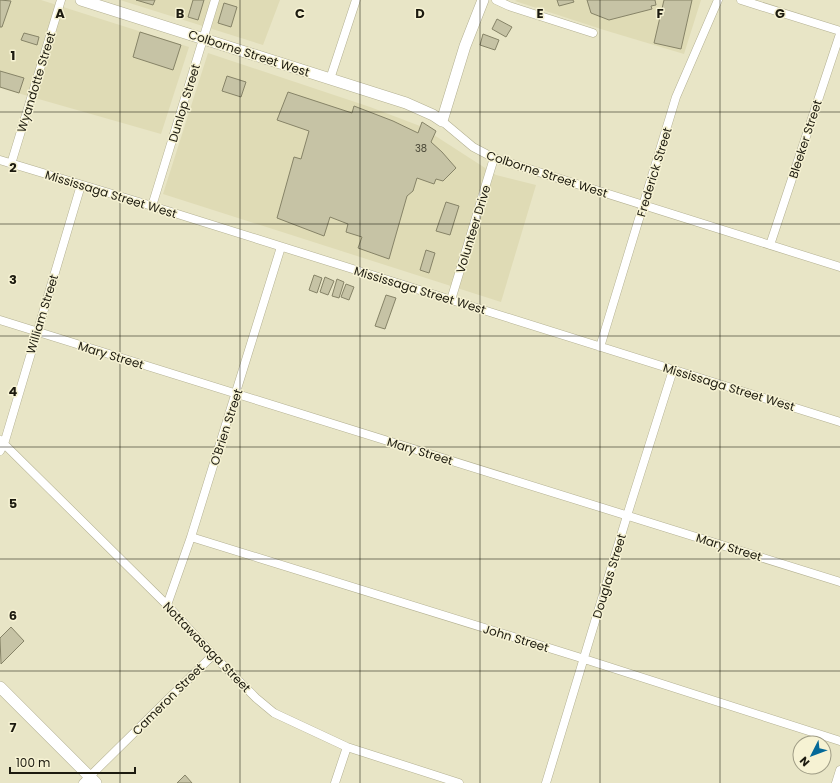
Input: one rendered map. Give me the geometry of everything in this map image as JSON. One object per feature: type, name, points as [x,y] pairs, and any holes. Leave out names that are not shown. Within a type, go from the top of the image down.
[{"type":"main road","name":"Colborne Street West","points":[[81,0],[204,38],[413,106],[434,115],[442,121]]},
{"type":"main road","points":[[442,121],[465,46],[483,0]]},
{"type":"main road","points":[[0,687],[90,781]]},
{"type":"street","name":"Wyandotte Street","points":[[11,164],[61,0]]},
{"type":"street","name":"Dunlop Street","points":[[152,206],[215,0]]},
{"type":"street","points":[[330,79],[356,0]]},
{"type":"street","points":[[496,0],[509,6],[593,33]]},
{"type":"street","name":"Frederick Street","points":[[600,347],[676,97],[718,0]]},
{"type":"street","points":[[741,0],[840,33]]},
{"type":"street","name":"Bleeker Street","points":[[770,245],[840,33]]},
{"type":"street","name":"Colborne Street West","points":[[442,121],[473,147],[494,158],[840,267]]},
{"type":"street","name":"Volunteer Drive","points":[[451,300],[494,158]]},
{"type":"street","name":"Mississaga Street West","points":[[0,160],[281,246],[840,422]]},
{"type":"street","name":"William Street","points":[[1,445],[81,185]]},
{"type":"street","name":"O'Brien Street","points":[[167,605],[191,537],[281,246]]},
{"type":"street","name":"Mary Street","points":[[0,320],[840,582]]},
{"type":"street","name":"Douglas Street","points":[[546,783],[627,515],[673,370]]},
{"type":"street","name":"Nottawasaga Street","points":[[1,445],[167,605],[213,655],[256,698],[274,713],[347,747],[459,783]]},
{"type":"street","name":"John Street","points":[[191,537],[584,659],[840,741]]},
{"type":"street","name":"Cameron Street","points":[[90,781],[213,655]]},
{"type":"street","points":[[335,783],[347,747]]},
{"type":"street","points":[[836,783],[840,770]]},
{"type":"shaded area","points":[[0,0],[41,0],[189,47],[161,134],[0,88]]},
{"type":"shaded area","points":[[120,0],[280,0],[263,45]]},
{"type":"shaded area","points":[[701,0],[684,54],[515,1]]},
{"type":"shaded area","points":[[208,53],[370,107],[420,126],[496,175],[536,185],[501,302],[163,194]]},
{"type":"building","points":[[0,0],[11,1],[2,27],[0,27]]},
{"type":"building","points":[[136,0],[155,0],[153,5]]},
{"type":"building","points":[[193,0],[204,0],[198,20],[188,17]]},
{"type":"building","points":[[557,0],[573,0],[574,2],[559,6]]},
{"type":"building","points":[[587,0],[655,0],[656,5],[651,6],[652,9],[609,20],[591,13]]},
{"type":"building","points":[[664,0],[692,0],[681,49],[654,43]]},
{"type":"building","points":[[224,3],[237,7],[231,27],[218,23]]},
{"type":"building","points":[[497,19],[512,27],[506,37],[492,29]]},
{"type":"building","points":[[140,32],[181,45],[173,70],[133,57]]},
{"type":"building","points":[[24,33],[39,37],[37,45],[21,40]]},
{"type":"building","points":[[483,34],[499,40],[495,50],[480,45]]},
{"type":"building","points":[[0,71],[24,78],[19,93],[0,87]]},
{"type":"building","points":[[227,76],[246,82],[241,97],[222,91]]},
{"type":"building","points":[[288,92],[352,113],[354,106],[393,121],[418,133],[422,122],[436,131],[431,142],[456,168],[443,181],[436,179],[434,184],[417,178],[413,191],[407,196],[389,259],[358,248],[362,237],[346,232],[348,224],[330,217],[324,236],[277,218],[294,157],[301,159],[309,131],[277,120]]},
{"type":"building","points":[[446,202],[459,206],[450,235],[436,231]]},
{"type":"building","points":[[426,250],[435,253],[429,273],[420,270]]},
{"type":"building","points":[[314,275],[322,278],[317,293],[309,290]]},
{"type":"building","points":[[325,277],[334,281],[328,295],[320,292]]},
{"type":"building","points":[[337,279],[344,282],[339,298],[332,296]]},
{"type":"building","points":[[346,284],[354,287],[349,300],[341,297]]},
{"type":"building","points":[[386,295],[396,298],[385,329],[375,326]]},
{"type":"building","points":[[11,627],[24,641],[1,664],[0,638]]},
{"type":"building","points":[[185,775],[192,783],[177,783]]}]
